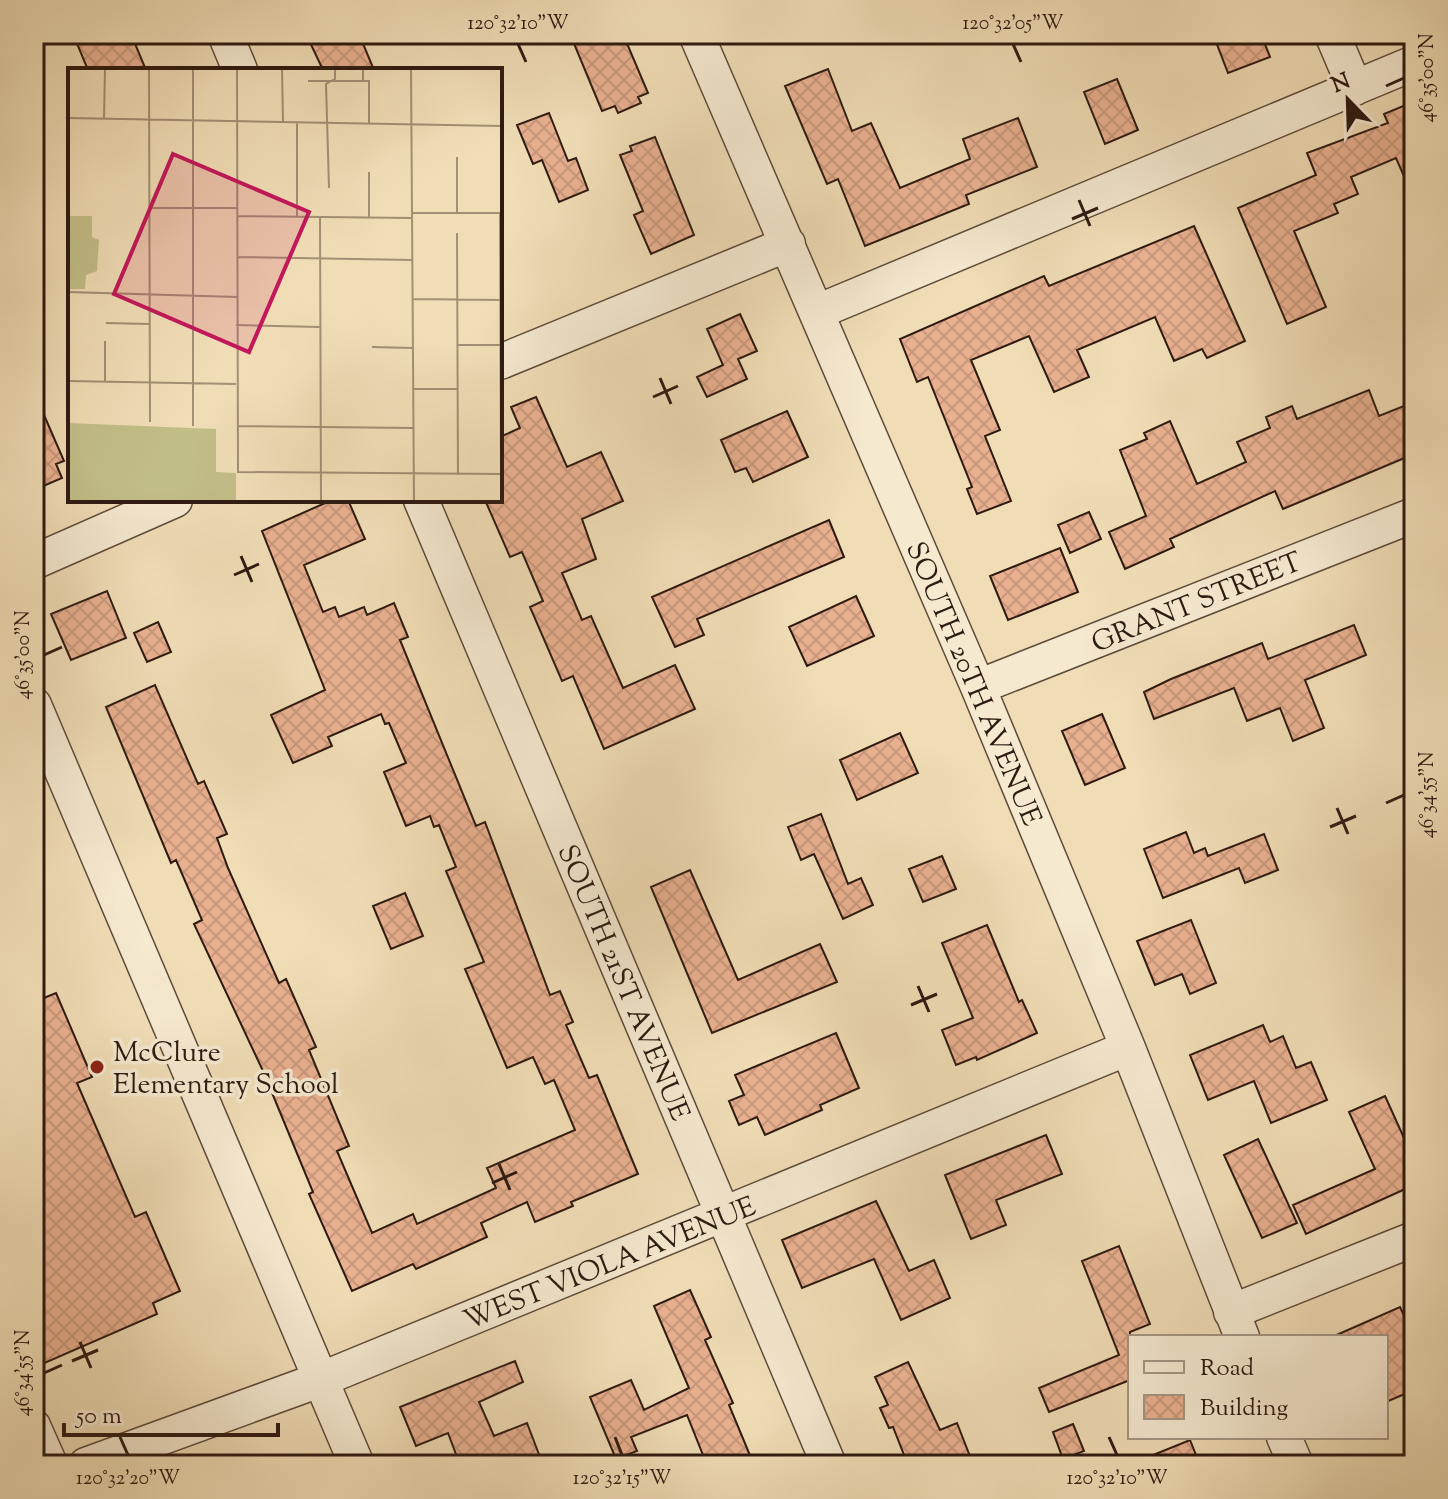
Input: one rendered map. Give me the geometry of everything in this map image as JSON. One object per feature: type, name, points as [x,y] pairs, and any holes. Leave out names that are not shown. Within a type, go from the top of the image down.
[{"type":"street","points":[[225,34],[239,68]]},
{"type":"street","name":"SOUTH 20TH AVENUE","points":[[696,34],[978,687],[1128,1048],[1237,1324]]},
{"type":"street","points":[[1332,34],[1355,88]]},
{"type":"street","points":[[817,312],[1414,63]]},
{"type":"street","points":[[502,361],[788,244]]},
{"type":"street","points":[[34,562],[170,502]]},
{"type":"street","name":"SOUTH 21ST AVENUE","points":[[422,502],[829,1465]]},
{"type":"street","name":"GRANT STREET","points":[[978,687],[1414,515]]},
{"type":"street","points":[[34,705],[357,1465]]},
{"type":"street","name":"WEST VIOLA AVENUE","points":[[86,1465],[322,1379],[1128,1048]]},
{"type":"street","points":[[1237,1324],[1414,1239]]},
{"type":"street","points":[[1285,1439],[1296,1465]]},
{"type":"lane","points":[[34,1416],[59,1465]]},
{"type":"building","points":[[73,34],[131,34],[145,68],[87,68]]},
{"type":"building","points":[[306,34],[359,34],[373,68],[322,68]]},
{"type":"building","points":[[570,34],[623,34],[648,93],[638,97],[641,103],[618,113],[615,106],[602,111]]},
{"type":"building","points":[[1213,34],[1261,34],[1270,57],[1228,73]]},
{"type":"building","points":[[828,69],[852,131],[871,123],[900,188],[970,159],[963,139],[1018,118],[1037,167],[966,195],[969,204],[865,246],[838,179],[827,184],[785,86]]},
{"type":"building","points":[[1117,79],[1138,130],[1105,144],[1084,92]]},
{"type":"building","points":[[1408,104],[1414,118],[1414,199],[1396,158],[1351,177],[1358,194],[1334,204],[1338,213],[1294,231],[1326,307],[1287,324],[1238,208],[1316,175],[1307,153],[1388,123],[1384,114]]},
{"type":"building","points":[[549,113],[568,161],[576,158],[588,190],[559,202],[542,160],[533,164],[517,125]]},
{"type":"building","points":[[655,137],[694,235],[651,254],[634,215],[643,211],[620,155],[632,151],[630,146]]},
{"type":"building","points":[[1194,226],[1245,341],[1207,358],[1202,349],[1174,361],[1155,317],[1077,350],[1089,377],[1054,392],[1029,336],[971,360],[1000,430],[985,436],[1011,501],[977,514],[967,489],[972,487],[928,377],[917,382],[900,339],[1044,276],[1049,286]]},
{"type":"building","points":[[740,314],[757,351],[738,359],[747,379],[707,397],[697,377],[723,365],[707,329]]},
{"type":"building","points":[[1369,390],[1379,416],[1414,402],[1414,454],[1283,509],[1275,491],[1170,539],[1174,547],[1125,569],[1109,532],[1146,516],[1120,450],[1147,439],[1144,433],[1170,421],[1197,484],[1246,462],[1237,442],[1270,428],[1266,417],[1292,406],[1297,419]]},
{"type":"building","points":[[34,392],[64,461],[56,464],[62,478],[34,490]]},
{"type":"building","points":[[536,397],[567,467],[601,452],[623,501],[582,519],[596,559],[562,573],[582,620],[591,616],[623,688],[675,665],[695,709],[604,749],[573,676],[562,681],[530,607],[543,601],[522,552],[510,557],[486,502],[502,502],[502,436],[520,428],[511,407]]},
{"type":"building","points":[[787,411],[808,457],[753,482],[746,468],[735,472],[721,440]]},
{"type":"building","points":[[327,502],[349,502],[365,539],[304,565],[323,612],[335,607],[339,617],[364,607],[367,615],[394,603],[408,637],[400,640],[476,826],[485,822],[550,995],[560,991],[573,1022],[566,1025],[589,1078],[597,1075],[638,1174],[571,1202],[573,1206],[535,1222],[527,1202],[481,1223],[487,1237],[416,1269],[413,1264],[352,1291],[309,1194],[313,1192],[263,1071],[194,924],[202,920],[176,860],[171,863],[106,707],[155,685],[198,784],[204,781],[227,834],[217,838],[228,868],[279,983],[286,979],[316,1047],[309,1050],[349,1146],[337,1151],[372,1233],[413,1214],[417,1224],[496,1188],[487,1168],[575,1130],[554,1080],[545,1084],[533,1057],[507,1068],[465,969],[484,962],[446,871],[456,867],[439,825],[434,827],[430,816],[406,826],[384,772],[406,763],[389,723],[385,724],[381,714],[328,737],[332,746],[293,763],[271,715],[325,690],[262,531]]},
{"type":"building","points":[[1089,512],[1101,539],[1070,553],[1058,525]]},
{"type":"building","points":[[829,520],[844,557],[697,619],[704,635],[675,647],[652,597]]},
{"type":"building","points":[[1060,548],[1078,592],[1008,620],[990,576]]},
{"type":"building","points":[[107,591],[126,638],[71,660],[51,614]]},
{"type":"building","points":[[856,596],[874,636],[807,666],[789,627]]},
{"type":"building","points":[[158,622],[171,652],[147,662],[134,633]]},
{"type":"building","points":[[1354,625],[1366,655],[1305,680],[1324,728],[1293,741],[1280,708],[1247,721],[1234,688],[1154,719],[1144,692],[1171,679],[1262,643],[1268,659]]},
{"type":"building","points":[[1102,714],[1125,768],[1085,785],[1062,731]]},
{"type":"building","points":[[900,733],[918,773],[857,800],[840,760]]},
{"type":"building","points":[[821,814],[848,884],[861,878],[873,905],[843,919],[814,854],[801,860],[788,827]]},
{"type":"building","points":[[1186,832],[1194,853],[1205,848],[1208,856],[1264,834],[1278,870],[1245,883],[1239,868],[1163,898],[1144,849]]},
{"type":"building","points":[[942,856],[956,889],[923,902],[909,869]]},
{"type":"building","points":[[690,870],[738,980],[820,944],[837,982],[712,1033],[651,887]]},
{"type":"building","points":[[405,893],[423,936],[391,949],[373,906]]},
{"type":"building","points":[[1191,920],[1216,983],[1190,994],[1182,974],[1155,985],[1137,941]]},
{"type":"building","points":[[987,925],[1019,1002],[1022,1000],[1037,1033],[977,1060],[976,1057],[956,1065],[942,1030],[973,1018],[942,943]]},
{"type":"building","points":[[56,993],[92,1077],[77,1083],[135,1217],[146,1212],[180,1291],[153,1303],[157,1314],[40,1365],[34,1352],[34,1002]]},
{"type":"building","points":[[1263,1025],[1270,1042],[1283,1036],[1296,1068],[1311,1062],[1327,1100],[1271,1123],[1254,1081],[1208,1100],[1190,1055]]},
{"type":"building","points":[[836,1033],[859,1088],[820,1105],[822,1110],[765,1135],[757,1117],[739,1125],[729,1101],[744,1095],[735,1075]]},
{"type":"building","points":[[1385,1096],[1414,1160],[1414,1185],[1306,1234],[1293,1205],[1375,1169],[1349,1112]]},
{"type":"building","points":[[1046,1135],[1062,1174],[996,1200],[1006,1225],[971,1239],[945,1175]]},
{"type":"building","points":[[1258,1139],[1297,1223],[1262,1238],[1224,1155]]},
{"type":"building","points":[[876,1201],[909,1271],[934,1260],[950,1298],[901,1320],[874,1259],[802,1288],[782,1240]]},
{"type":"building","points":[[1119,1246],[1150,1324],[1128,1335],[1128,1381],[1049,1412],[1039,1388],[1119,1355],[1082,1261]]},
{"type":"building","points":[[690,1290],[711,1337],[705,1340],[733,1403],[729,1405],[754,1465],[707,1465],[687,1415],[631,1437],[637,1451],[616,1459],[590,1397],[631,1380],[644,1410],[689,1388],[654,1306]]},
{"type":"building","points":[[1400,1307],[1414,1338],[1414,1390],[1388,1401],[1388,1335],[1337,1335]]},
{"type":"building","points":[[515,1361],[523,1382],[479,1402],[494,1436],[527,1423],[543,1465],[460,1465],[448,1433],[416,1446],[400,1407]]},
{"type":"building","points":[[908,1362],[940,1430],[957,1423],[971,1459],[957,1465],[908,1465],[893,1427],[889,1428],[880,1408],[888,1405],[875,1377]]},
{"type":"building","points":[[1073,1424],[1084,1451],[1063,1459],[1053,1432]]},
{"type":"building","points":[[1190,1440],[1200,1465],[1131,1465],[1131,1464]]},
{"type":"place","name":"McClure Elementary School","points":[[97,1067]]}]
